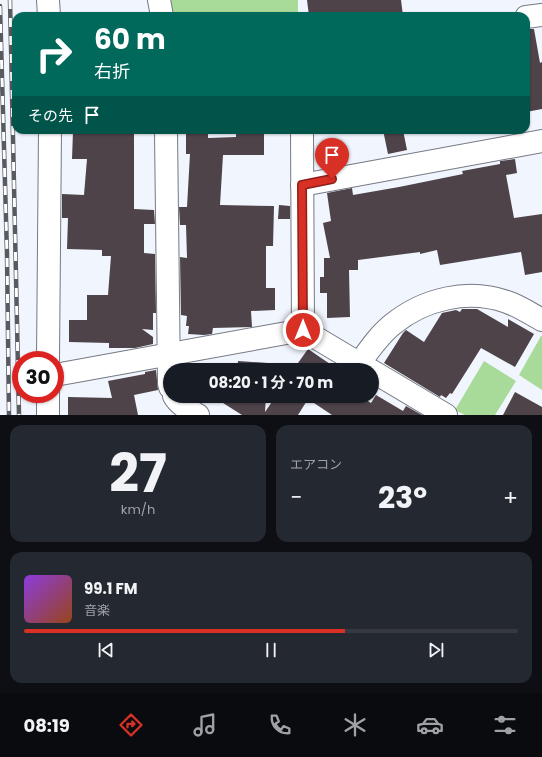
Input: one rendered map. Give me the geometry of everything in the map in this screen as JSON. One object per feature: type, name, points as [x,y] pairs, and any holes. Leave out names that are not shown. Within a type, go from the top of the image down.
[{"type":"street","points":[[48,0],[49,12]]},
{"type":"street","points":[[159,0],[161,12]]},
{"type":"street","points":[[534,0],[542,10]]},
{"type":"street","points":[[530,16],[542,15]]},
{"type":"street","points":[[48,351],[50,134]]},
{"type":"street","points":[[166,134],[169,363]]},
{"type":"street","points":[[302,134],[303,330]]},
{"type":"street","points":[[302,185],[542,141]]},
{"type":"street","points":[[368,363],[371,347],[392,325],[416,310],[443,299],[456,296],[496,299],[508,302],[542,320]]},
{"type":"street","points":[[64,373],[303,330],[359,363]]},
{"type":"street","points":[[379,375],[446,415]]},
{"type":"street","points":[[48,403],[48,415]]},
{"type":"street","points":[[180,403],[198,415]]},
{"type":"green space","points":[[168,0],[298,0],[298,12],[170,12]]},
{"type":"green space","points":[[542,336],[542,390],[519,375]]},
{"type":"green space","points":[[484,361],[516,381],[495,415],[465,415],[455,410]]},
{"type":"building","points":[[307,0],[401,0],[402,12],[308,12]]},
{"type":"building","points":[[530,29],[534,29],[540,63],[542,62],[542,109],[530,111]]},
{"type":"building","points":[[73,134],[134,134],[134,209],[154,210],[155,224],[144,224],[144,253],[155,254],[156,313],[153,313],[153,330],[142,329],[153,337],[153,344],[135,348],[109,348],[109,343],[69,342],[69,320],[87,320],[87,295],[108,295],[111,256],[102,256],[102,250],[67,249],[68,218],[62,218],[62,194],[84,195],[87,159],[72,159]]},
{"type":"building","points":[[186,134],[208,134],[208,138],[236,137],[236,134],[264,134],[264,155],[223,155],[220,205],[274,206],[273,246],[266,246],[266,288],[275,288],[275,310],[251,311],[252,327],[213,328],[212,334],[188,334],[189,326],[186,326],[187,316],[181,315],[180,257],[187,258],[186,225],[180,225],[179,207],[187,207],[190,154],[186,154]]},
{"type":"building","points":[[384,134],[404,134],[407,150],[388,154]]},
{"type":"building","points":[[515,159],[517,173],[506,175],[514,218],[542,214],[542,272],[525,275],[521,252],[440,265],[437,250],[420,254],[420,252],[358,260],[358,270],[349,270],[350,317],[327,318],[327,293],[320,293],[320,277],[324,277],[324,258],[330,258],[323,223],[331,221],[327,193],[352,188],[353,195],[399,187],[463,174],[462,171],[500,164],[500,161]]},
{"type":"building","points":[[279,205],[290,206],[290,219],[278,219]]},
{"type":"building","points":[[462,309],[477,309],[508,327],[508,319],[534,334],[515,367],[481,348],[452,394],[450,393],[446,398],[441,395],[440,397],[384,363],[406,330],[424,342],[442,313],[456,310],[460,312]]},
{"type":"building","points":[[308,349],[329,363],[298,363]]},
{"type":"building","points":[[238,361],[268,363],[238,363]]},
{"type":"building","points":[[156,370],[158,390],[134,395],[138,415],[68,415],[68,397],[112,398],[108,381],[145,374],[145,372]]},
{"type":"building","points":[[515,392],[542,407],[542,415],[503,415]]},
{"type":"building","points":[[379,397],[403,411],[406,406],[422,415],[332,415],[314,403],[379,403]]},
{"type":"building","points":[[223,403],[266,403],[265,412],[271,403],[306,403],[298,415],[242,415]]},
{"type":"railway","points":[[10,0],[12,92]]},
{"type":"railway","points":[[0,6],[7,254],[9,415]]},
{"type":"railway","points":[[13,134],[19,415]]},
{"type":"route","points":[[303,330],[302,185],[332,179]]}]
